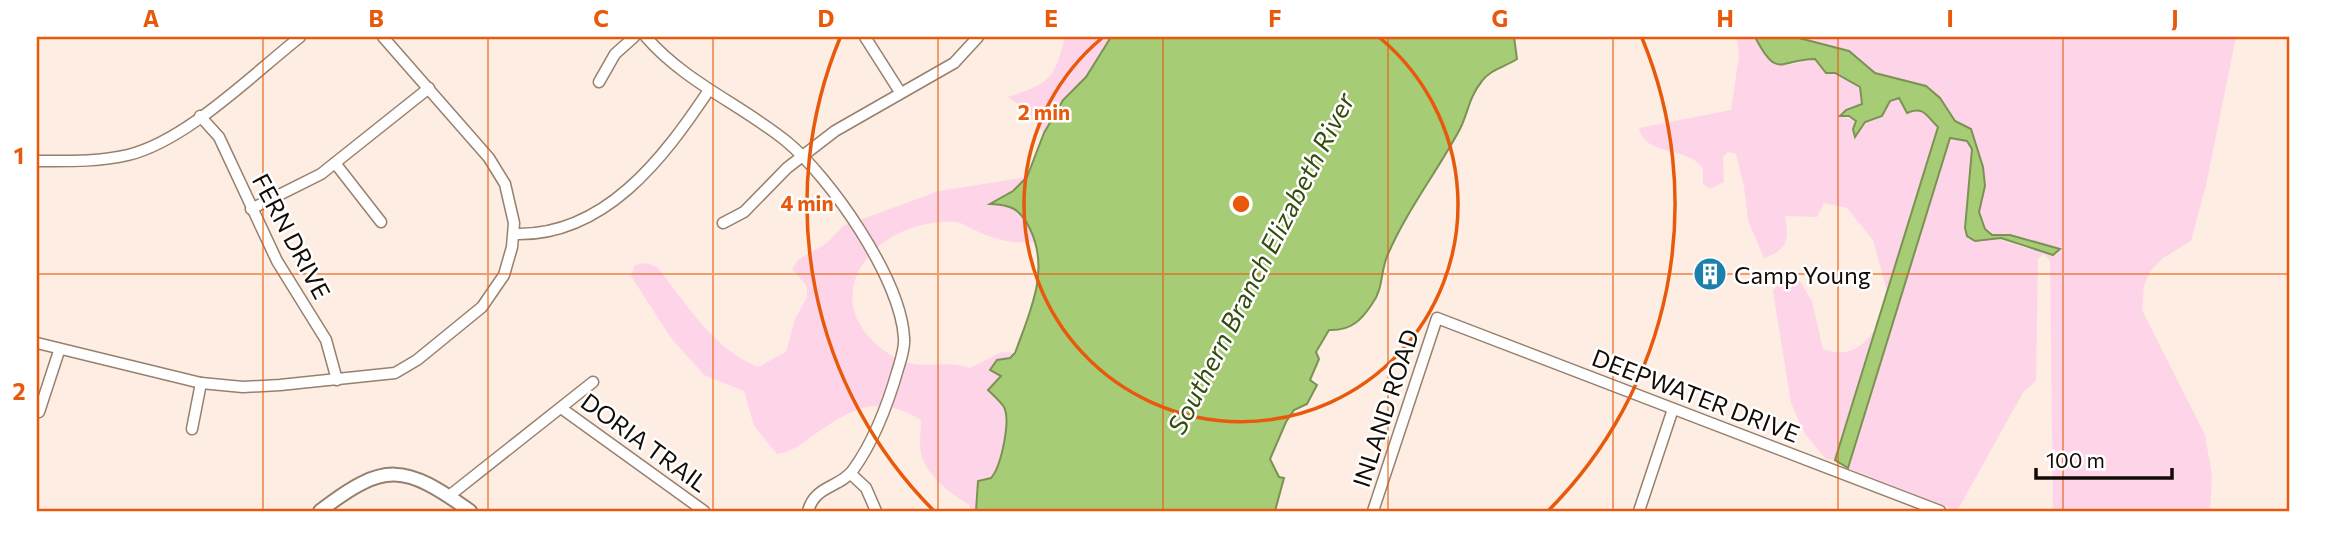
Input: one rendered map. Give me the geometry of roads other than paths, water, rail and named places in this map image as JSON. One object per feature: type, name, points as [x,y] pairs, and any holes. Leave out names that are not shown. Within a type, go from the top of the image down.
[{"type":"street","points":[[37,161],[96,160],[131,155],[161,143],[200,116],[300,37]]},
{"type":"street","points":[[37,343],[59,351],[201,383],[243,387],[396,373],[468,320],[498,286],[509,261],[514,234],[509,196],[499,173],[383,37]]},
{"type":"street","points":[[599,82],[615,54],[634,37]]},
{"type":"street","points":[[646,37],[679,69],[760,122],[802,155],[839,199],[882,271],[904,337],[898,369],[867,448],[851,474],[817,494],[808,511]]},
{"type":"street","points":[[865,37],[900,92]]},
{"type":"street","points":[[723,223],[744,212],[802,155],[853,119],[954,63],[978,37]]},
{"type":"street","points":[[251,209],[305,184],[429,88]]},
{"type":"street","points":[[514,234],[538,234],[565,229],[607,206],[668,148],[709,90]]},
{"type":"street","name":"FERN DRIVE","points":[[200,116],[222,141],[277,261],[326,340],[337,380]]},
{"type":"street","points":[[335,163],[382,222]]},
{"type":"street","name":"DEEPWATER DRIVE","points":[[1437,318],[1940,511]]},
{"type":"street","name":"INLAND ROAD","points":[[1373,511],[1437,318]]},
{"type":"street","points":[[39,412],[59,351]]},
{"type":"street","points":[[449,496],[593,382]]},
{"type":"street","points":[[192,429],[201,383]]},
{"type":"street","name":"DORIA TRAIL","points":[[561,408],[704,511]]},
{"type":"street","points":[[1639,511],[1673,409]]},
{"type":"street","points":[[851,474],[866,488],[876,511]]},
{"type":"street","points":[[320,511],[364,480],[381,475],[408,476],[449,496],[470,511]]},
{"type":"water","name":"Southern Branch Elizabeth River","points":[[1111,37],[1514,37],[1517,59],[1490,74],[1478,87],[1460,129],[1396,238],[1386,260],[1376,298],[1354,324],[1343,329],[1329,330],[1316,352],[1319,359],[1310,380],[1317,385],[1307,404],[1294,410],[1286,422],[1270,459],[1279,477],[1284,478],[1275,511],[976,511],[978,481],[991,478],[995,472],[1006,433],[1004,407],[988,390],[1001,376],[990,370],[997,360],[1010,358],[1015,353],[1032,306],[1038,275],[1035,243],[1025,221],[1014,209],[990,204],[1013,191],[1027,177],[1044,133],[1063,100],[1086,77]]},
{"type":"water","points":[[1755,37],[1795,37],[1849,51],[1875,73],[1926,86],[1940,98],[1955,121],[1971,129],[1983,167],[1985,186],[1979,212],[1985,229],[1992,235],[2010,235],[2060,249],[2053,255],[2001,238],[1975,241],[1967,236],[1965,228],[1972,149],[1967,141],[1950,138],[1848,468],[1835,460],[1938,127],[1921,111],[1907,113],[1899,98],[1890,101],[1882,116],[1865,122],[1855,137],[1853,129],[1856,121],[1849,116],[1840,116],[1846,110],[1862,104],[1860,87],[1835,73],[1826,73],[1815,59],[1775,63],[1769,59]]},
{"type":"place","name":"Camp Young","points":[[1710,274]]}]
